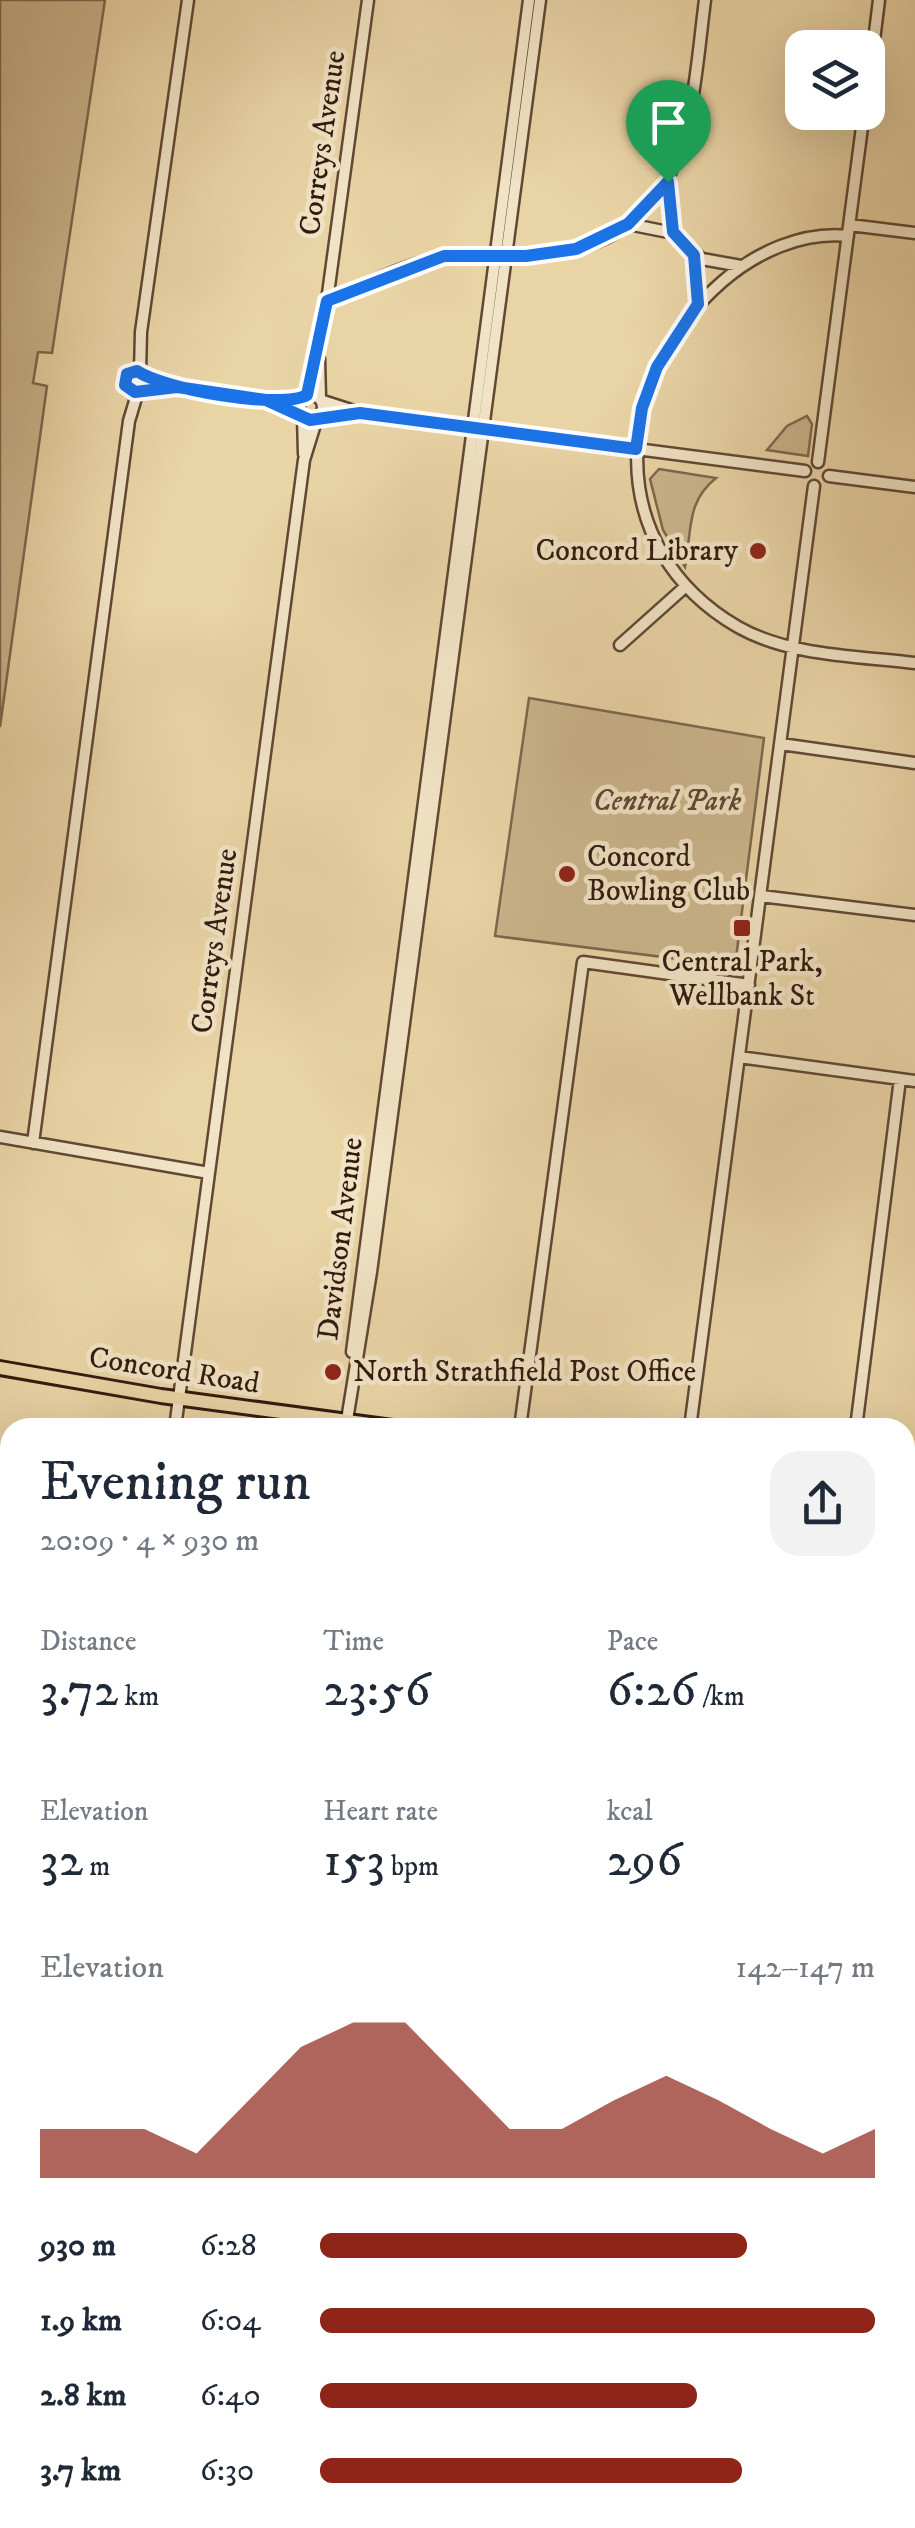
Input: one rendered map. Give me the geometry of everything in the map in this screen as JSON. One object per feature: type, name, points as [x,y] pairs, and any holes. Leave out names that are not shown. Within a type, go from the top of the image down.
[{"type":"main road","name":"Concord Road","points":[[0,1368],[331,1418]]},
{"type":"street","points":[[33,1143],[188,0]]},
{"type":"street","name":"Correys Avenue","points":[[177,1418],[304,460],[304,397],[319,353],[368,0]]},
{"type":"street","name":"Davidson Avenue","points":[[346,1418],[478,428],[530,0]]},
{"type":"street","name":"Davidson Avenue","points":[[500,255],[540,0]]},
{"type":"street","points":[[327,301],[444,256],[576,249],[628,224],[668,182],[690,119],[705,0]]},
{"type":"street","points":[[875,30],[879,0]]},
{"type":"street","points":[[137,382],[266,400],[304,397],[360,413],[805,471],[818,462],[862,130]]},
{"type":"street","points":[[668,182],[673,232],[694,255],[740,266]]},
{"type":"street","points":[[628,224],[673,232]]},
{"type":"street","points":[[915,234],[849,230],[804,238],[740,266],[698,304],[657,367],[642,408],[636,449],[643,511],[658,544],[686,586],[736,626],[766,640],[794,646],[915,663]]},
{"type":"street","points":[[694,255],[698,304]]},
{"type":"street","name":"Correys Avenue","points":[[304,460],[322,400],[319,353]]},
{"type":"street","points":[[266,400],[302,415],[360,413]]},
{"type":"street","points":[[805,471],[808,482],[814,486],[826,483],[828,468],[818,462]]},
{"type":"street","points":[[829,476],[915,487]]},
{"type":"street","points":[[691,1418],[814,486]]},
{"type":"street","points":[[620,646],[686,586]]},
{"type":"street","points":[[781,744],[815,752],[828,748],[915,763]]},
{"type":"street","points":[[760,896],[915,914]]},
{"type":"street","points":[[521,1418],[583,962],[749,985]]},
{"type":"street","points":[[740,1057],[915,1080]]},
{"type":"street","points":[[857,1418],[900,1078]]},
{"type":"street","points":[[0,1137],[209,1174]]},
{"type":"green space","points":[[0,0],[105,0],[52,353],[38,352],[33,383],[47,386],[0,727]]},
{"type":"green space","points":[[807,416],[812,424],[808,456],[767,450],[787,426]]},
{"type":"green space","points":[[659,469],[716,478],[695,507],[685,567],[663,530],[650,479]]},
{"type":"green space","name":"Central Park","points":[[529,698],[764,738],[735,966],[495,936]]},
{"type":"place","name":"Concord Library","points":[[758,551]]},
{"type":"place","name":"Concord Bowling Club","points":[[567,874]]},
{"type":"place","name":"Central Park, Wellbank St","points":[[742,928]]},
{"type":"place","name":"North Strathfield Post Office","points":[[333,1372]]},
{"type":"route","points":[[668,182],[628,224],[576,249],[526,256],[444,256],[327,301],[319,353],[307,395],[302,399],[266,400],[177,387],[137,371],[127,374],[125,385],[135,392],[177,387],[266,400],[310,420],[360,413],[636,449],[642,408],[657,367],[672,338],[698,304],[694,255],[673,232],[668,182]]}]
